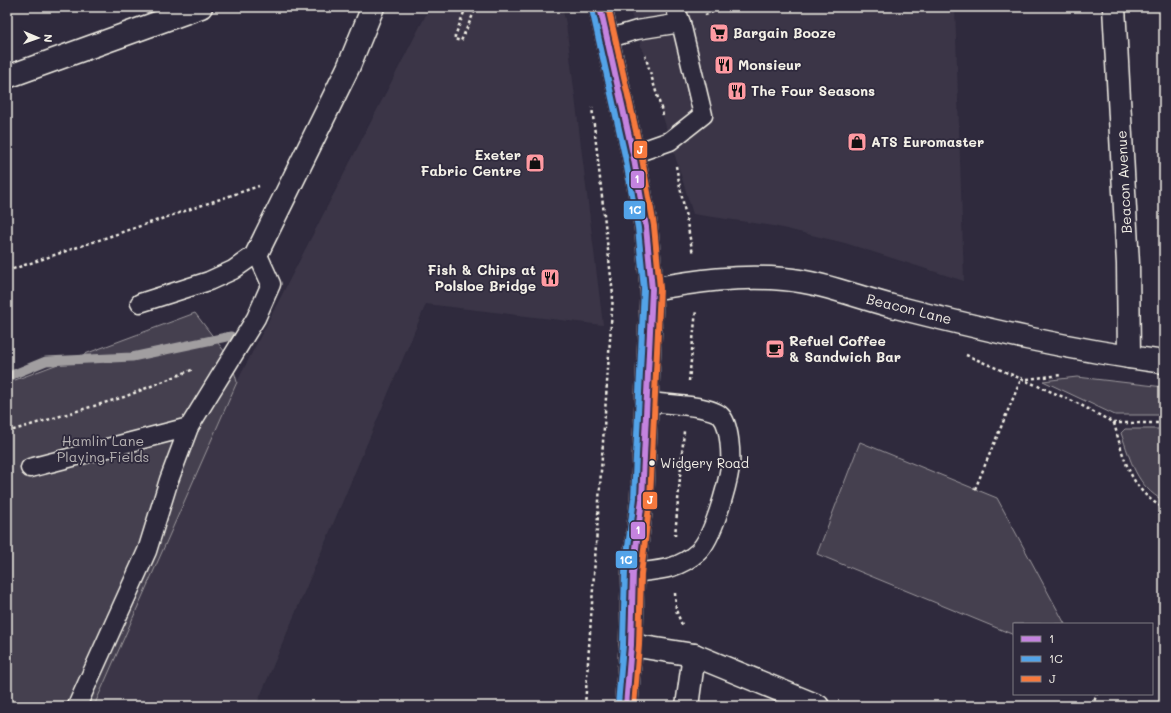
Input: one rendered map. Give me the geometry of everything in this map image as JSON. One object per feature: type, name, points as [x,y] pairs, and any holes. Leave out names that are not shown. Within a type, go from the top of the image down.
[{"type":"street","points":[[7,77],[201,7]]},
{"type":"street","points":[[257,253],[348,68],[373,7]]},
{"type":"street","points":[[600,7],[633,154],[646,227],[652,290],[648,402],[642,499],[633,573],[631,645],[626,706]]},
{"type":"street","name":"Beacon Avenue","points":[[1114,7],[1128,264],[1129,357]]},
{"type":"street","name":"Beacon Lane","points":[[652,290],[699,281],[745,277],[785,279],[828,287],[893,306],[1094,352],[1164,362]]},
{"type":"street","points":[[631,645],[694,655],[818,706]]},
{"type":"street","points":[[687,706],[694,655]]},
{"type":"lane","points":[[607,39],[678,15],[704,115],[670,141],[633,154]]},
{"type":"lane","points":[[77,706],[147,551],[169,480],[189,427],[256,318],[271,284],[257,253],[233,270],[209,281],[140,303]]},
{"type":"lane","points":[[633,573],[672,568],[699,551],[713,530],[730,466],[728,432],[721,416],[705,408],[648,402]]},
{"type":"lane","points":[[30,468],[189,427]]},
{"type":"path","points":[[466,7],[454,39],[461,41],[476,8],[488,10]]},
{"type":"path","points":[[637,30],[670,141],[699,281],[686,406]]},
{"type":"path","points":[[585,706],[613,295],[592,103]]},
{"type":"path","points":[[7,271],[263,185],[286,196]]},
{"type":"path","points":[[7,432],[124,397],[234,353]]},
{"type":"path","points":[[964,354],[1022,377],[1076,402],[1114,423],[1164,423]]},
{"type":"path","points":[[976,489],[1022,377]]},
{"type":"path","points":[[1114,423],[1126,466],[1137,486],[1164,508]]},
{"type":"path","points":[[1092,706],[1097,695]]},
{"type":"shaded area","points":[[430,7],[562,7],[566,24],[603,325],[426,304],[256,706],[94,706],[237,382]]},
{"type":"shaded area","points":[[629,7],[955,7],[964,281],[845,243],[774,226],[693,214]]},
{"type":"green space","name":"Hamlin Lane Playing Fields","points":[[195,313],[231,360],[237,382],[94,706],[7,706],[7,383]]},
{"type":"green space","points":[[1077,377],[1164,387],[1164,415],[1115,415],[1043,381]]},
{"type":"green space","points":[[1125,429],[1164,429],[1164,501],[1147,488],[1136,472],[1121,433]]},
{"type":"green space","points":[[860,442],[997,498],[1064,623],[1013,623],[1013,635],[817,554]]},
{"type":"waterway","points":[[7,377],[46,361],[132,357],[231,336]]},
{"type":"transit line","name":"1","points":[[600,7],[633,154],[646,227],[652,289],[642,499],[633,573],[631,645],[626,706]]},
{"type":"transit line","name":"J","points":[[608,7],[641,153],[654,226],[660,288],[650,499],[641,574],[639,645],[634,706]]},
{"type":"transit line","name":"1C","points":[[592,9],[625,156],[638,228],[644,289],[634,498],[625,572],[623,645],[618,705]]},
{"type":"place","name":"Bargain Booze","points":[[719,33]]},
{"type":"place","name":"Monsieur","points":[[724,65]]},
{"type":"place","name":"The Four Seasons","points":[[737,91]]},
{"type":"place","name":"ATS Euromaster","points":[[857,142]]},
{"type":"place","name":"Exeter Fabric Centre","points":[[535,163]]},
{"type":"place","name":"Fish & Chips at Polsloe Bridge","points":[[550,278]]},
{"type":"place","name":"Refuel Coffee & Sandwich Bar","points":[[775,349]]},
{"type":"place","name":"Widgery Road","points":[[652,463]]}]
